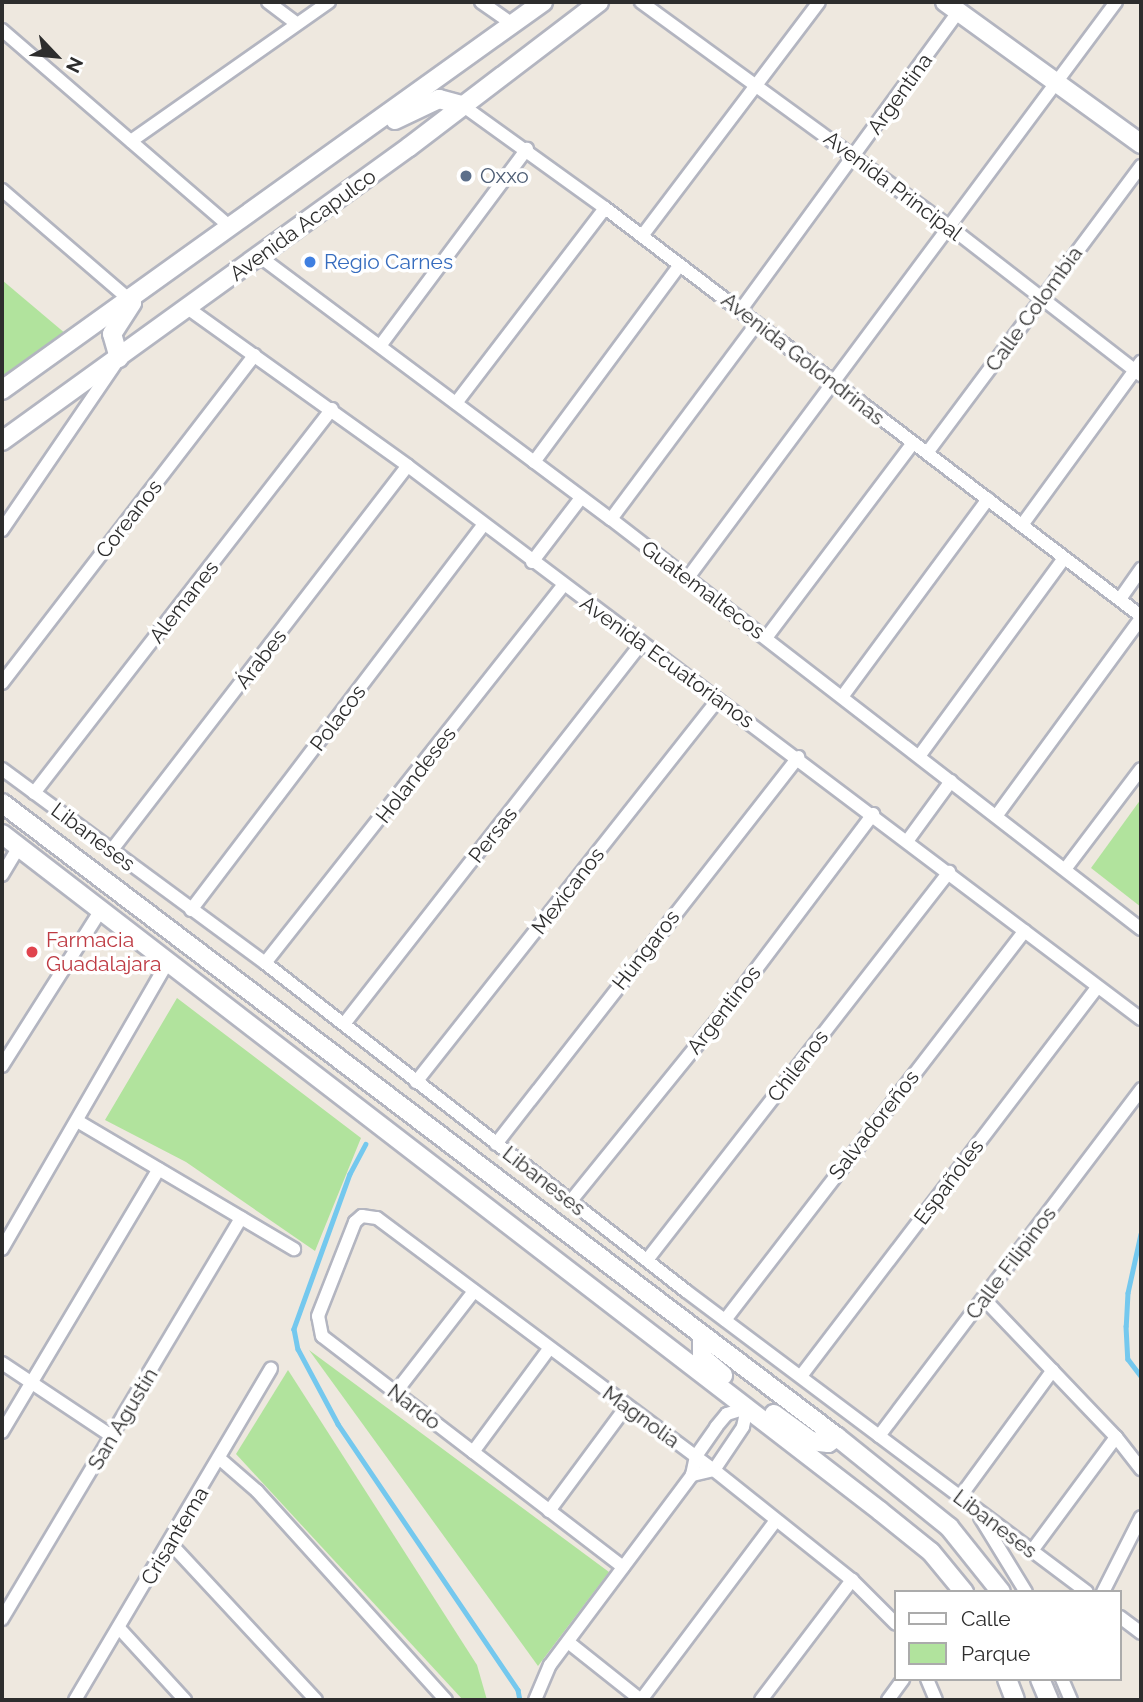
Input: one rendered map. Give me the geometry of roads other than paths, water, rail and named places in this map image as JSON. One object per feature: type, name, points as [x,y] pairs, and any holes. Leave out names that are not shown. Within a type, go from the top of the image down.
[{"type":"main road","name":"Avenida Acapulco","points":[[2,390],[543,2]]},
{"type":"main road","name":"Avenida Acapulco","points":[[2,441],[189,309],[598,2]]},
{"type":"main road","points":[[952,7],[1139,138]]},
{"type":"main road","points":[[351,139],[364,139],[427,102],[448,99],[462,105]]},
{"type":"main road","points":[[119,358],[111,339],[132,309],[130,300]]},
{"type":"main road","name":"Libaneses","points":[[2,803],[837,1437],[949,1527],[999,1590]]},
{"type":"main road","points":[[2,834],[168,961],[438,1175],[747,1408],[931,1552],[962,1590]]},
{"type":"main road","points":[[702,1336],[702,1357],[749,1395],[747,1408]]},
{"type":"main road","points":[[747,1408],[763,1406],[811,1441],[828,1443],[837,1437]]},
{"type":"main road","points":[[1008,1681],[1015,1700]]},
{"type":"main road","points":[[1041,1681],[1049,1700]]},
{"type":"street","points":[[268,2],[297,24]]},
{"type":"street","points":[[131,141],[329,2]]},
{"type":"street","points":[[481,2],[513,24]]},
{"type":"street","name":"Avenida Principal","points":[[641,2],[855,156],[1041,299],[1139,369]]},
{"type":"street","points":[[642,236],[820,2]]},
{"type":"street","points":[[687,579],[1116,2]]},
{"type":"street","name":"Argentina","points":[[740,311],[855,156],[952,7]]},
{"type":"street","points":[[2,30],[229,226]]},
{"type":"street","name":"Avenida Golondrinas","points":[[462,105],[527,149],[1141,617]]},
{"type":"street","points":[[380,346],[527,149]]},
{"type":"street","name":"Calle Colombia","points":[[927,453],[1141,166]]},
{"type":"street","points":[[2,190],[130,300]]},
{"type":"street","points":[[456,403],[605,208]]},
{"type":"street","name":"Guatemaltecos","points":[[259,256],[611,519],[920,755],[1141,929]]},
{"type":"street","points":[[534,462],[680,265]]},
{"type":"street","name":"Avenida Ecuatorianos","points":[[189,309],[332,409],[640,645],[908,839],[1141,1020]]},
{"type":"street","points":[[611,519],[757,323]]},
{"type":"street","name":"Coreanos","points":[[2,683],[255,355]]},
{"type":"street","points":[[2,530],[119,358]]},
{"type":"street","points":[[1022,525],[1139,369]]},
{"type":"street","name":"Alemanes","points":[[34,793],[332,409]]},
{"type":"street","points":[[766,638],[913,443]]},
{"type":"street","name":"Árabes","points":[[111,851],[408,466]]},
{"type":"street","points":[[532,562],[581,498]]},
{"type":"street","points":[[842,697],[988,499]]},
{"type":"street","name":"Polacos","points":[[191,910],[483,524]]},
{"type":"street","points":[[920,755],[1064,558]]},
{"type":"street","points":[[1120,599],[1141,569]]},
{"type":"street","name":"Holandeses","points":[[265,963],[563,585]]},
{"type":"street","points":[[997,815],[1141,617]]},
{"type":"street","name":"Persas","points":[[344,1024],[640,645]]},
{"type":"street","name":"Mexicanos","points":[[416,1082],[718,700]]},
{"type":"street","name":"Húngaros","points":[[496,1144],[798,757]]},
{"type":"street","name":"Libaneses","points":[[2,769],[265,963],[570,1202],[1084,1590]]},
{"type":"street","points":[[1066,868],[1141,769]]},
{"type":"street","points":[[908,839],[951,781]]},
{"type":"street","name":"Argentinos","points":[[570,1202],[727,1008],[873,814]]},
{"type":"street","points":[[2,875],[19,847]]},
{"type":"street","name":"Chilenos","points":[[647,1260],[949,872]]},
{"type":"street","points":[[2,1066],[101,910]]},
{"type":"street","name":"Salvadoreños","points":[[725,1320],[1025,931]]},
{"type":"street","points":[[2,1249],[79,1122],[168,961]]},
{"type":"street","name":"Españoles","points":[[801,1376],[1097,987]]},
{"type":"street","name":"Calle Filipinos","points":[[879,1436],[985,1300],[1141,1088]]},
{"type":"street","points":[[79,1122],[294,1250]]},
{"type":"street","points":[[2,1432],[159,1168]]},
{"type":"street","name":"Nardo","points":[[377,1218],[362,1216],[355,1222],[317,1324],[330,1343],[623,1567]]},
{"type":"street","name":"San Agustín","points":[[2,1619],[113,1437],[241,1218]]},
{"type":"street","name":"Magnolia","points":[[377,1218],[626,1407],[696,1456],[852,1580],[894,1622]]},
{"type":"street","points":[[395,1392],[474,1291]]},
{"type":"street","points":[[985,1300],[1116,1437],[1141,1469]]},
{"type":"street","points":[[473,1452],[549,1349]]},
{"type":"street","points":[[2,1363],[113,1437]]},
{"type":"street","name":"Crisantema","points":[[75,1700],[171,1544],[271,1369]]},
{"type":"street","points":[[960,1497],[1053,1370]]},
{"type":"street","points":[[549,1511],[626,1407]]},
{"type":"street","points":[[535,1700],[538,1685],[568,1642],[692,1475],[696,1456],[727,1414],[747,1408],[743,1427],[713,1470],[692,1475]]},
{"type":"street","points":[[1031,1552],[1116,1437]]},
{"type":"street","points":[[220,1459],[257,1492],[446,1700]]},
{"type":"street","points":[[974,1508],[1025,1590]]},
{"type":"street","points":[[1104,1590],[1141,1517]]},
{"type":"street","points":[[568,1642],[641,1700],[776,1520]]},
{"type":"street","points":[[171,1544],[316,1700]]},
{"type":"street","points":[[761,1700],[852,1580]]},
{"type":"street","points":[[1122,1619],[1141,1633]]},
{"type":"street","points":[[119,1629],[185,1700]]},
{"type":"street","points":[[888,1700],[902,1681]]},
{"type":"street","points":[[928,1681],[936,1700]]},
{"type":"street","points":[[1063,1681],[1071,1700]]},
{"type":"waterway","points":[[366,1144],[350,1174],[294,1329],[298,1349],[338,1424],[518,1690],[520,1700]]},
{"type":"waterway","points":[[1141,1234],[1128,1293],[1126,1326],[1128,1359],[1141,1376]]},
{"type":"place","name":"Oxxo","points":[[466,176]]},
{"type":"place","name":"Regio Carnes","points":[[310,262]]},
{"type":"place","name":"Farmacia Guadalajara","points":[[32,952]]}]
